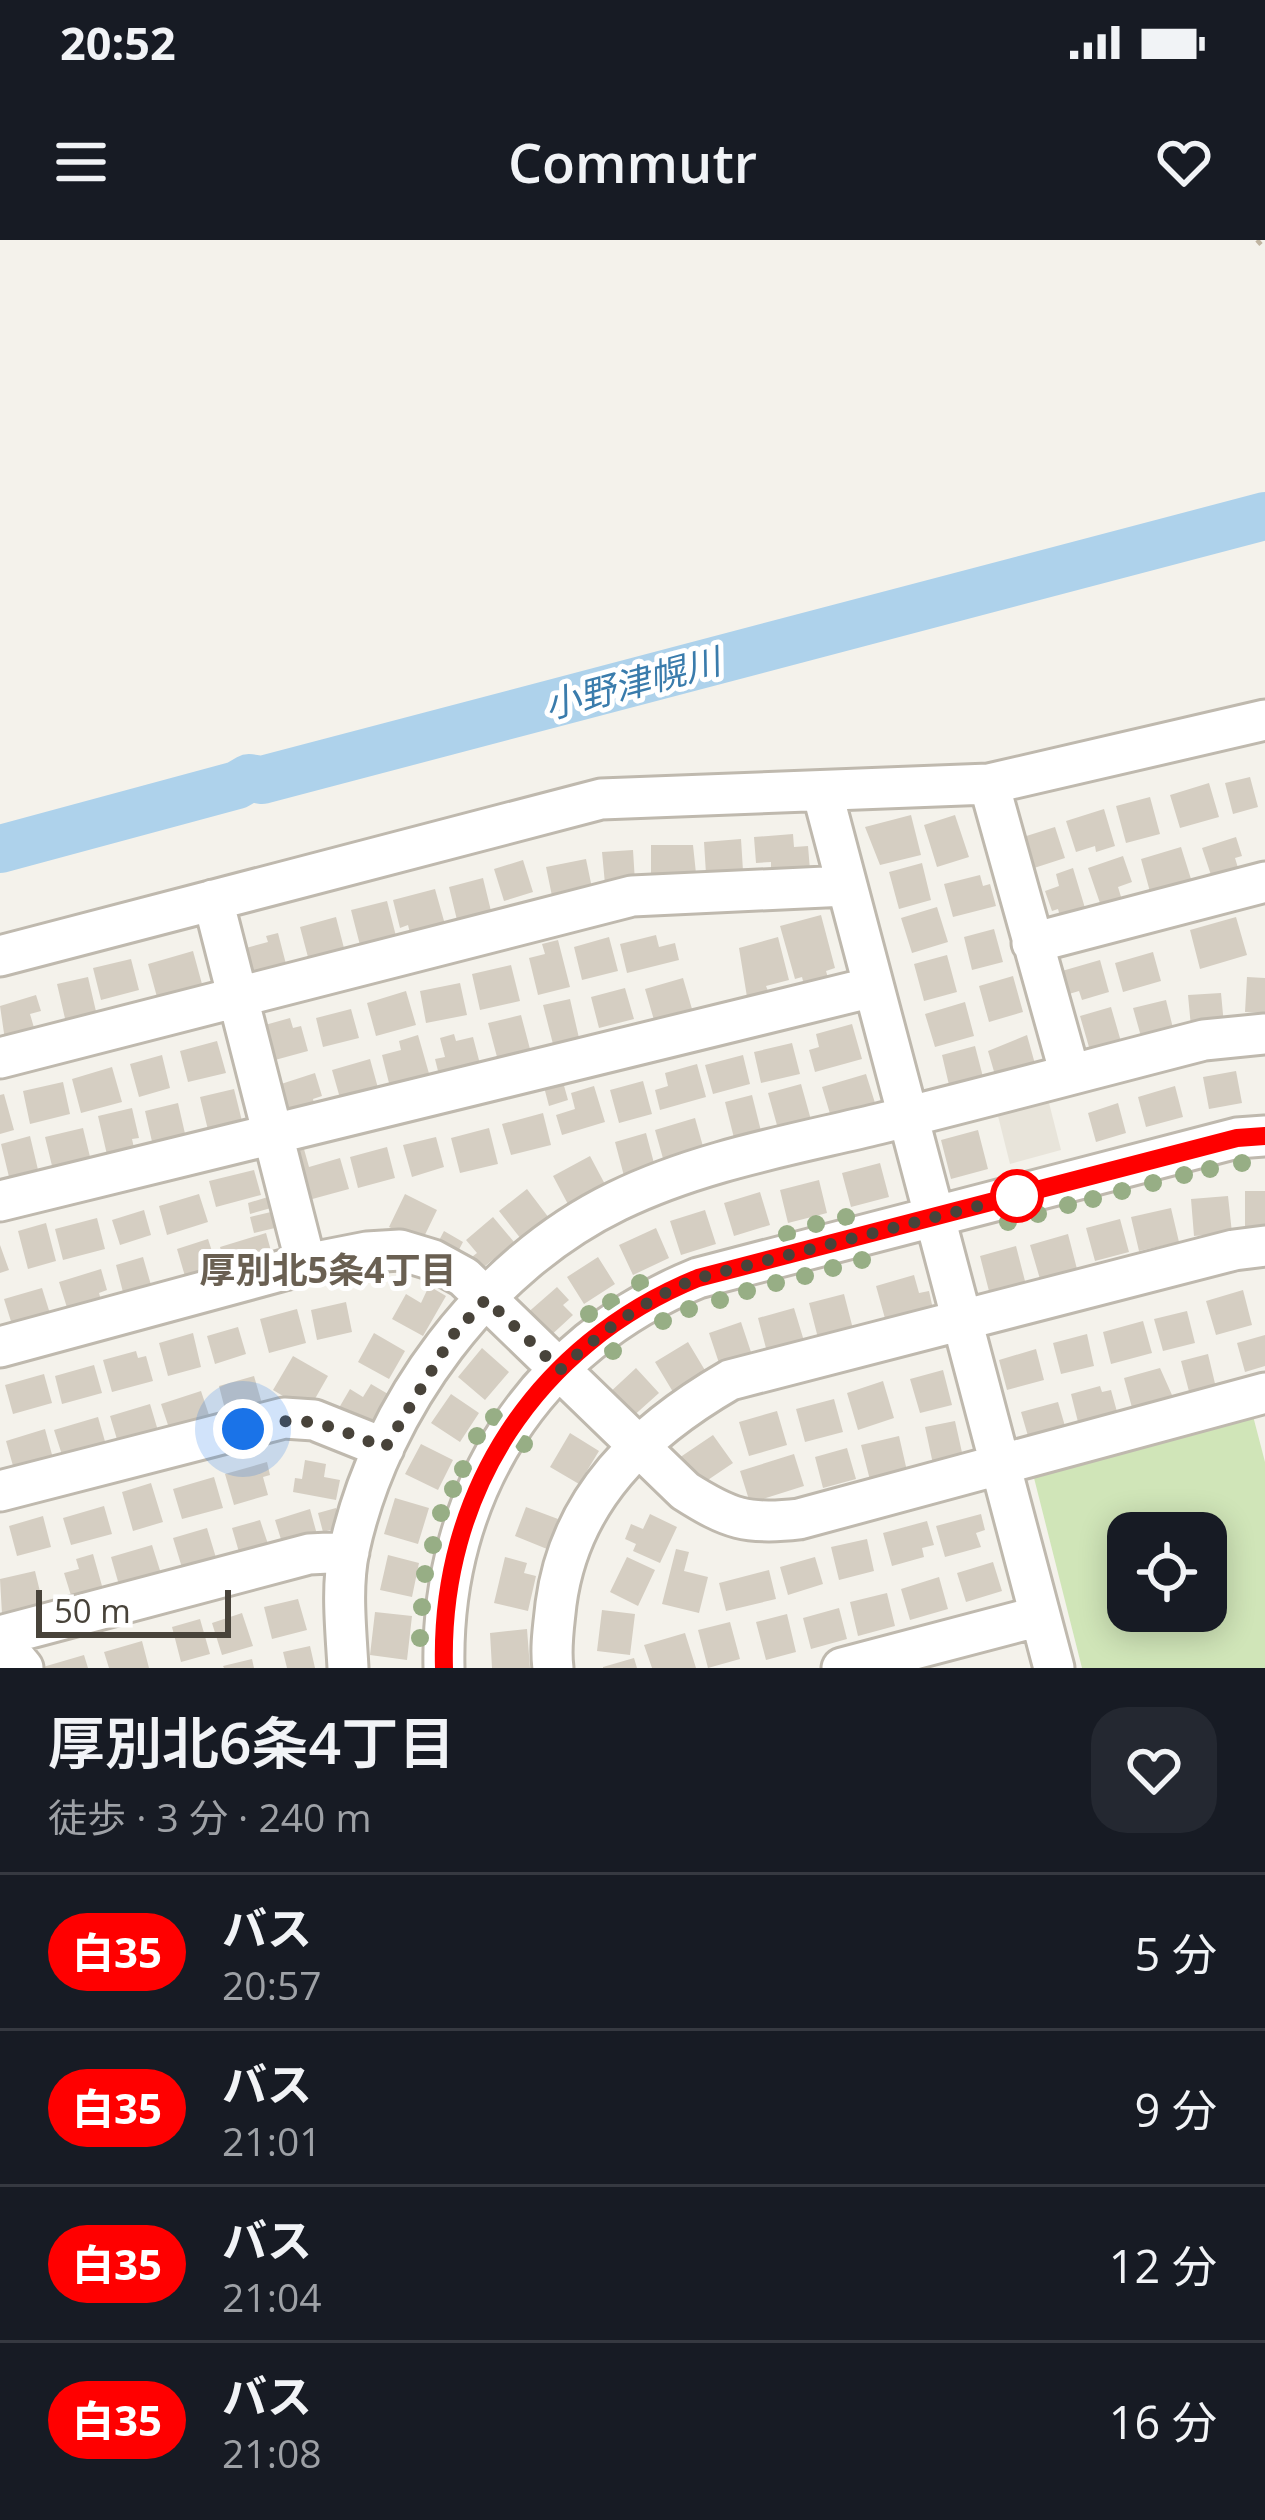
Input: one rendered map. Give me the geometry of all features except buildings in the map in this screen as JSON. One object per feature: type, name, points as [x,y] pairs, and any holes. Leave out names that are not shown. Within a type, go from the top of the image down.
[{"type":"street","points":[[0,956],[601,799],[989,784],[1265,720]]},
{"type":"street","points":[[989,784],[1070,1074]]},
{"type":"street","points":[[821,790],[1054,1668]]},
{"type":"street","points":[[1032,943],[1265,882]]},
{"type":"street","points":[[0,1058],[632,896],[846,886]]},
{"type":"street","points":[[213,900],[306,1264]]},
{"type":"street","points":[[0,1202],[873,987]]},
{"type":"street","points":[[348,1668],[349,1552],[385,1448],[453,1335],[543,1246],[617,1201],[704,1166],[1204,1040],[1265,1034]]},
{"type":"street","points":[[440,1667],[448,1586],[475,1492],[497,1447],[532,1398],[602,1331],[635,1308],[698,1278],[1237,1138],[1265,1136]]},
{"type":"street","points":[[553,1668],[560,1579],[569,1545],[609,1475],[662,1423],[730,1380],[1234,1250],[1265,1246]]},
{"type":"street","points":[[0,1347],[306,1264],[400,1250],[433,1260],[464,1277],[685,1491],[724,1516],[759,1523],[799,1519],[1263,1402]]},
{"type":"street","points":[[0,1491],[284,1418],[314,1420],[385,1448]]},
{"type":"street","points":[[23,1668],[0,1638],[309,1554],[349,1552]]},
{"type":"street","points":[[842,1668],[1040,1616]]},
{"type":"path","points":[[1257,240],[1265,249]]},
{"type":"shaded area","points":[[1048,1099],[1061,1150],[1010,1164],[997,1112]]},
{"type":"green space","points":[[1252,1412],[1265,1462],[1265,1668],[1082,1668],[1032,1470]]},
{"type":"waterway","name":"小野津幌川","points":[[0,849],[249,778],[262,780],[1265,516]]},
{"type":"bus line","name":"白35","points":[[444,1668],[448,1586],[459,1538],[497,1447],[532,1398],[560,1370],[602,1331],[652,1297],[698,1278],[1237,1138],[1265,1136]]},
{"type":"district","name":"厚別北5条4丁目","points":[[328,1269]]},
{"type":"route","points":[[243,1429],[284,1418],[314,1420],[385,1448],[453,1335],[486,1299],[560,1370],[602,1331],[652,1297],[698,1278],[1017,1196]]}]
